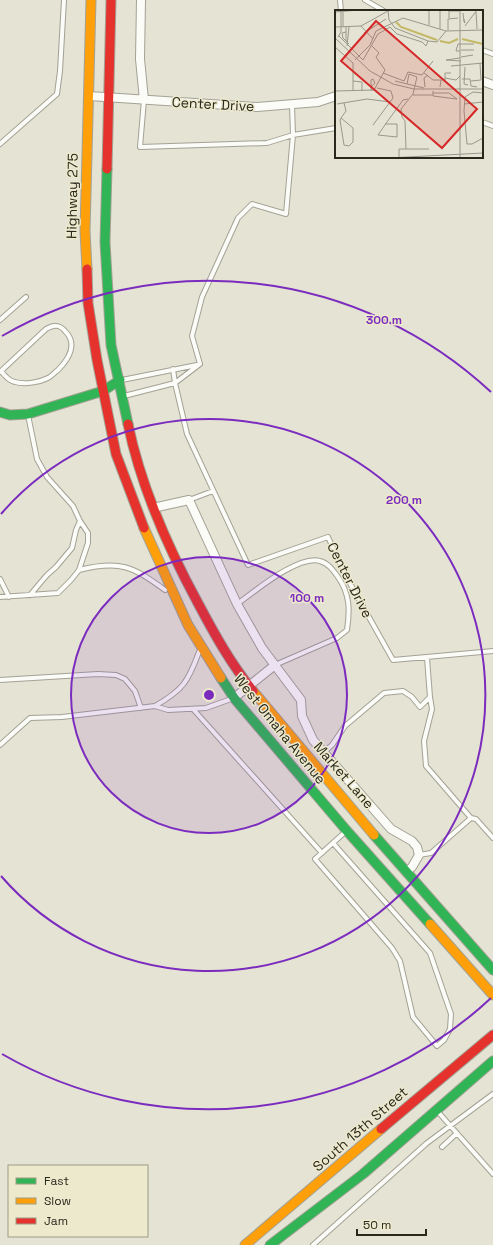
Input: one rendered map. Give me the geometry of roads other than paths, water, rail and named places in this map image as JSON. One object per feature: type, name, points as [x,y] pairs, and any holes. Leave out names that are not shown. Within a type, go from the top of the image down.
[{"type":"main road","name":"Highway 275","points":[[91,0],[85,231],[88,303],[103,391]]},
{"type":"main road","points":[[0,412],[10,415],[28,414],[103,391],[120,380],[111,345],[105,248],[111,0]]},
{"type":"main road","name":"West Omaha Avenue","points":[[120,380],[132,445],[144,485],[178,567],[228,657],[249,686],[356,815],[493,970]]},
{"type":"main road","points":[[103,391],[123,396]]},
{"type":"main road","name":"West Omaha Avenue","points":[[103,391],[116,454],[139,518],[188,625],[234,698],[347,831],[493,995]]},
{"type":"main road","name":"South 13th Street","points":[[245,1245],[493,1035]]},
{"type":"main road","points":[[270,1245],[363,1174],[493,1061]]},
{"type":"street","points":[[141,0],[140,59],[144,100]]},
{"type":"street","points":[[483,81],[493,85]]},
{"type":"street","name":"Center Drive","points":[[89,96],[257,107],[318,102],[335,96]]},
{"type":"street","points":[[153,508],[189,500]]},
{"type":"street","name":"Market Lane","points":[[189,500],[237,604],[262,648],[301,700],[302,716],[313,740],[391,829],[412,841],[417,847],[419,855]]},
{"type":"street","points":[[234,698],[275,665]]},
{"type":"street","points":[[406,872],[412,867],[419,855]]},
{"type":"lane","points":[[0,144],[57,94],[60,71],[64,0]]},
{"type":"lane","points":[[340,0],[341,10]]},
{"type":"lane","points":[[365,0],[382,10]]},
{"type":"lane","points":[[483,50],[493,54]]},
{"type":"lane","points":[[144,100],[140,146],[266,143],[335,128]]},
{"type":"lane","points":[[200,364],[192,336],[202,296],[238,218],[252,204],[286,214],[293,136],[292,105]]},
{"type":"lane","points":[[483,122],[493,126]]},
{"type":"lane","points":[[0,320],[26,297]]},
{"type":"lane","points":[[55,325],[61,326],[72,341],[71,353],[67,361],[48,378],[33,382],[14,382],[0,371],[46,329],[55,325]]},
{"type":"lane","points":[[120,380],[200,364]]},
{"type":"lane","points":[[123,396],[175,383],[200,364]]},
{"type":"lane","points":[[173,370],[187,434],[214,491],[189,500]]},
{"type":"lane","points":[[0,597],[58,593],[79,570],[88,543],[88,533],[73,506],[47,477],[37,460],[28,414]]},
{"type":"lane","name":"Center Drive","points":[[214,491],[248,565],[328,537],[347,578],[393,660],[493,651]]},
{"type":"lane","points":[[30,595],[72,548],[76,530],[80,521]]},
{"type":"lane","points":[[237,604],[292,566],[308,560],[320,561],[331,568],[342,584],[350,610],[347,630],[338,638],[275,665]]},
{"type":"lane","points":[[79,570],[98,565],[114,565],[133,569],[151,579],[174,596]]},
{"type":"lane","points":[[0,579],[9,597]]},
{"type":"lane","points":[[0,745],[30,718],[62,717],[155,706],[171,697],[184,685],[193,668],[201,646]]},
{"type":"lane","points":[[427,658],[432,708],[424,741],[426,766],[471,818],[476,819],[493,838]]},
{"type":"lane","points":[[0,680],[98,674],[116,675],[125,679],[135,691],[141,708]]},
{"type":"lane","points":[[324,752],[332,745],[345,726],[384,693],[403,691],[412,697],[420,707],[430,697]]},
{"type":"lane","points":[[155,706],[168,710],[206,708],[234,698]]},
{"type":"lane","points":[[193,708],[322,853]]},
{"type":"lane","points":[[419,855],[431,853],[471,818]]},
{"type":"lane","points":[[333,843],[430,953],[451,1014],[450,1029],[444,1040],[437,1046],[414,1017],[400,961],[392,948],[315,859],[333,843],[347,831]]},
{"type":"lane","points":[[313,1245],[396,1169],[427,1143],[493,1094]]},
{"type":"lane","points":[[436,1110],[493,1174]]},
{"type":"lane","points":[[442,1147],[457,1133]]}]
